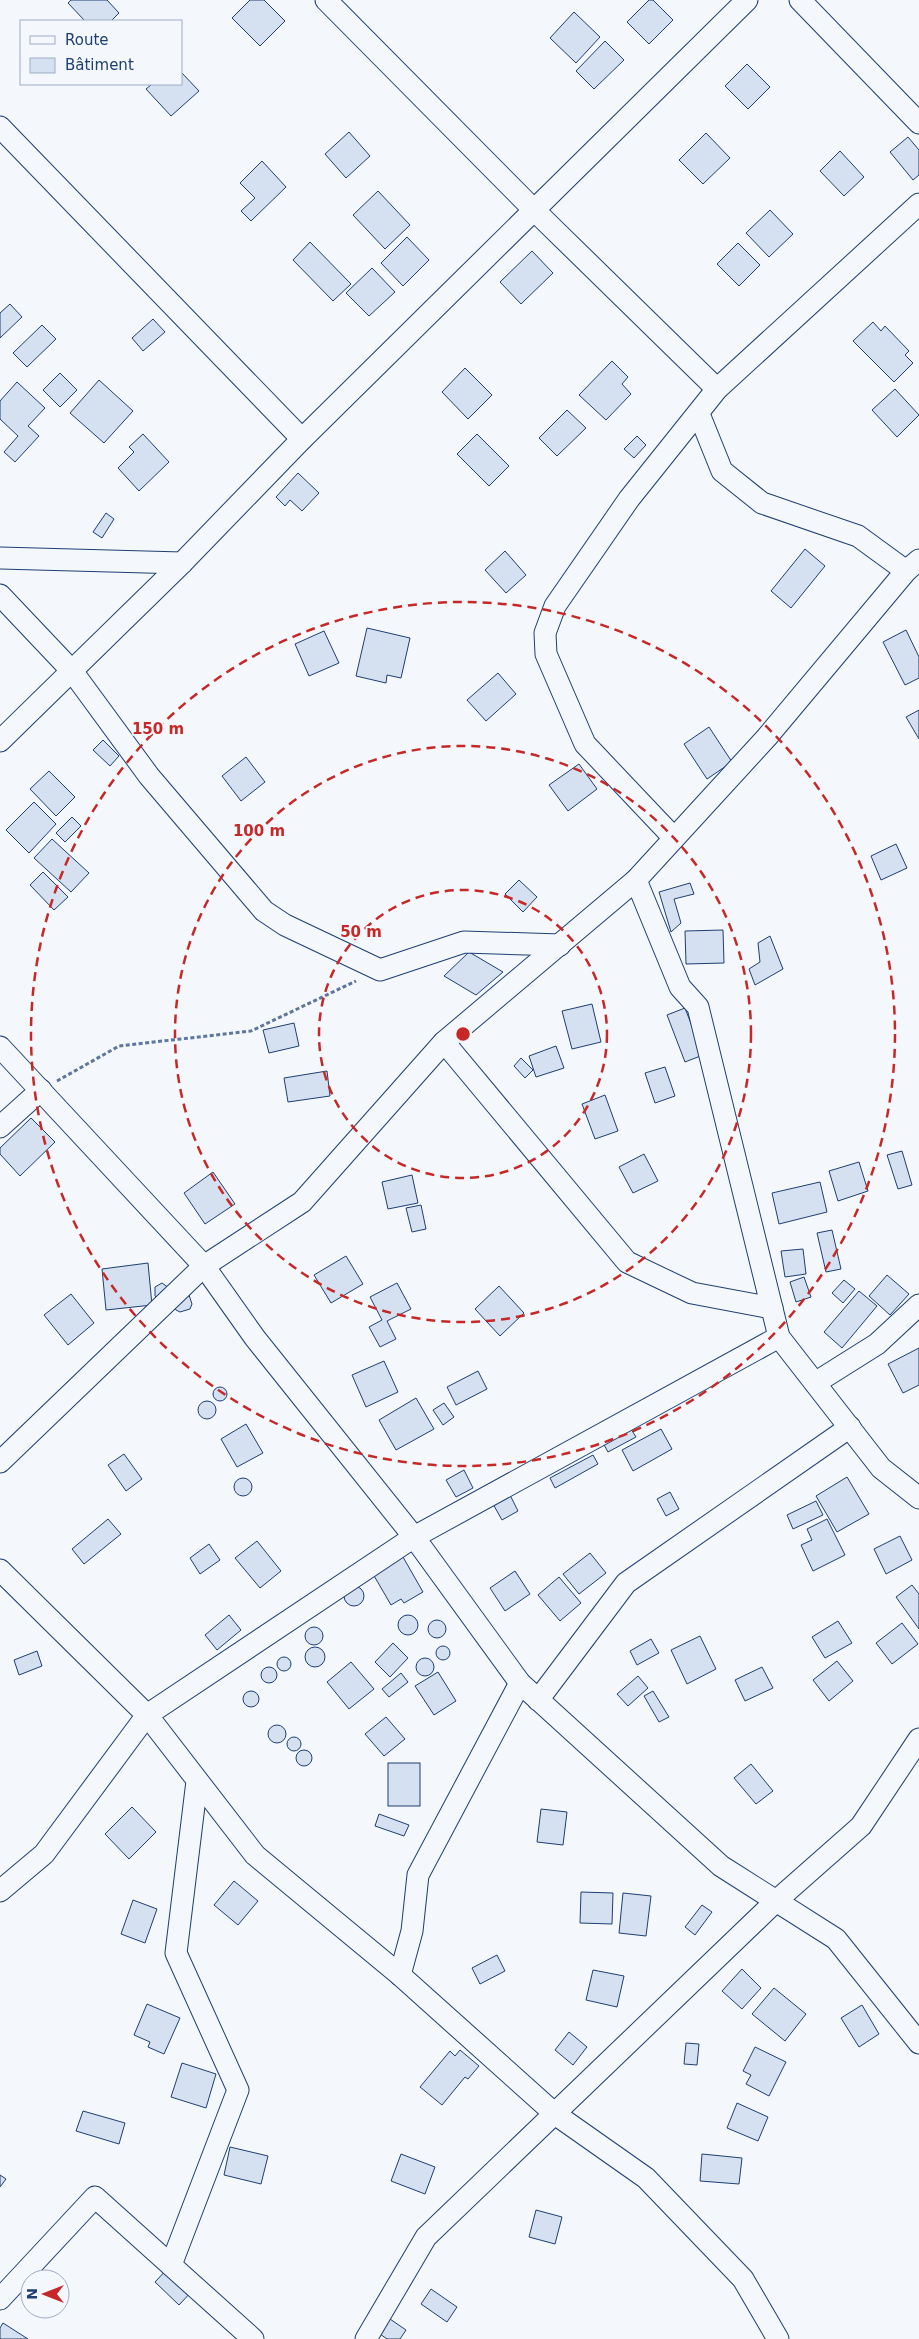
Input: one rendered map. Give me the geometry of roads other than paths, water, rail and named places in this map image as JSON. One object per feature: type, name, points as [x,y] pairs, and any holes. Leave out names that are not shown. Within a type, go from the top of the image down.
[{"type":"street","points":[[326,0],[534,210],[717,389]]},
{"type":"street","points":[[0,741],[182,563],[302,439],[747,0]]},
{"type":"street","points":[[800,0],[919,123]]},
{"type":"street","points":[[0,127],[302,439]]},
{"type":"street","points":[[674,838],[585,744],[546,654],[545,633],[555,606],[629,499],[699,414],[717,389],[919,204]]},
{"type":"street","points":[[0,1462],[204,1266],[302,1202],[444,1042],[636,880],[767,737],[912,566],[858,536],[762,503],[722,471],[699,414]]},
{"type":"street","points":[[0,558],[182,563]]},
{"type":"street","points":[[0,595],[72,671],[149,776],[264,911],[286,925],[380,970],[464,942],[560,945]]},
{"type":"street","points":[[636,880],[680,987],[698,1007],[779,1337],[882,1468],[919,1498]]},
{"type":"street","points":[[444,1042],[627,1262],[692,1293],[772,1308]]},
{"type":"street","points":[[0,1047],[204,1266],[255,1338],[414,1537],[520,1683],[721,1866],[836,1939],[919,2043]]},
{"type":"street","points":[[0,1127],[41,1090]]},
{"type":"street","points":[[815,1383],[877,1344],[919,1305]]},
{"type":"street","points":[[0,1892],[44,1854],[147,1715],[414,1537],[779,1337]]},
{"type":"street","points":[[538,1700],[626,1583],[850,1427]]},
{"type":"street","points":[[0,1570],[147,1715],[254,1855],[400,1975],[555,2114],[646,2178],[743,2279],[778,2339]]},
{"type":"street","points":[[400,1975],[412,1931],[418,1875],[520,1683]]},
{"type":"street","points":[[366,2339],[426,2237],[776,1901],[861,1826],[919,1739]]},
{"type":"street","points":[[171,2265],[238,2090],[176,1953],[197,1781]]},
{"type":"street","points":[[0,2299],[95,2197],[253,2339]]}]
